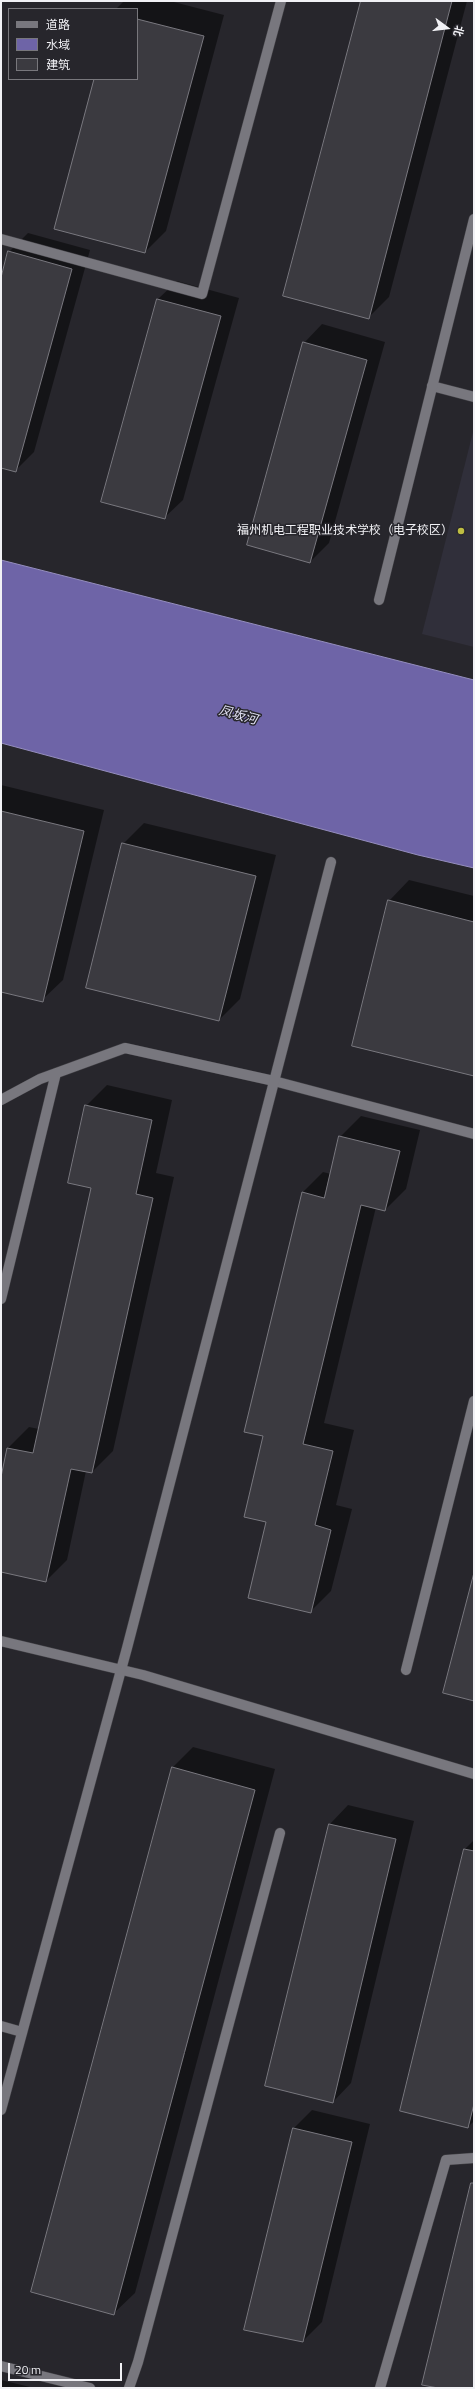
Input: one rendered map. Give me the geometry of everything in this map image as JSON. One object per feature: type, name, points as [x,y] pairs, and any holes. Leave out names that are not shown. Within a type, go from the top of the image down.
[{"type":"street","points":[[1,239],[202,294],[281,1]]},
{"type":"street","points":[[379,600],[474,219]]},
{"type":"street","points":[[432,386],[474,397]]},
{"type":"street","points":[[1,2110],[121,1671],[331,862]]},
{"type":"street","points":[[1,1100],[40,1079],[125,1048],[274,1081],[474,1134]]},
{"type":"street","points":[[1,1298],[56,1073]]},
{"type":"street","points":[[406,1670],[474,1402]]},
{"type":"street","points":[[1,1640],[121,1671],[474,1774]]},
{"type":"street","points":[[129,2388],[138,2362],[280,1833]]},
{"type":"street","points":[[1,2026],[22,2032]]},
{"type":"street","points":[[380,2388],[446,2160],[474,2158]]},
{"type":"street","points":[[1,2366],[90,2388]]},
{"type":"shaded area","name":"福州机电工程职业技术学校（电子校区）","points":[[474,428],[474,647],[422,634]]},
{"type":"water","name":"凤坂河","points":[[1,560],[474,680],[474,868],[418,855],[1,743]]},
{"type":"building","points":[[361,1],[452,1],[369,319],[283,296]]},
{"type":"building","points":[[138,19],[204,36],[145,253],[54,229],[94,80],[138,80]]},
{"type":"building","points":[[8,251],[72,269],[16,472],[1,468],[1,278]]},
{"type":"building","points":[[157,299],[221,316],[165,519],[101,502]]},
{"type":"building","points":[[303,342],[367,360],[310,563],[247,545]]},
{"type":"building","points":[[1,811],[84,831],[43,1002],[1,992]]},
{"type":"building","points":[[122,843],[256,876],[219,1021],[86,988]]},
{"type":"building","points":[[388,900],[474,922],[474,1076],[352,1046]]},
{"type":"building","points":[[85,1105],[152,1120],[136,1194],[153,1198],[92,1473],[71,1469],[46,1582],[1,1572],[1,1477],[7,1448],[33,1453],[91,1188],[68,1183]]},
{"type":"building","points":[[339,1136],[400,1151],[385,1211],[361,1205],[303,1444],[333,1451],[315,1525],[331,1530],[311,1613],[248,1598],[266,1522],[244,1517],[263,1436],[244,1432],[302,1192],[324,1198]]},
{"type":"building","points":[[474,1573],[474,1701],[443,1693]]},
{"type":"building","points":[[172,1767],[255,1790],[114,2315],[31,2292]]},
{"type":"building","points":[[329,1824],[396,1839],[333,2103],[265,2086]]},
{"type":"building","points":[[464,1849],[474,1851],[474,2104],[468,2128],[400,2111]]},
{"type":"building","points":[[293,2128],[352,2142],[303,2342],[244,2330]]},
{"type":"building","points":[[471,2183],[474,2183],[474,2388],[438,2388],[422,2385]]},
{"type":"place","name":"福州机电工程职业技术学校（电子校区）","points":[[461,531]]}]
